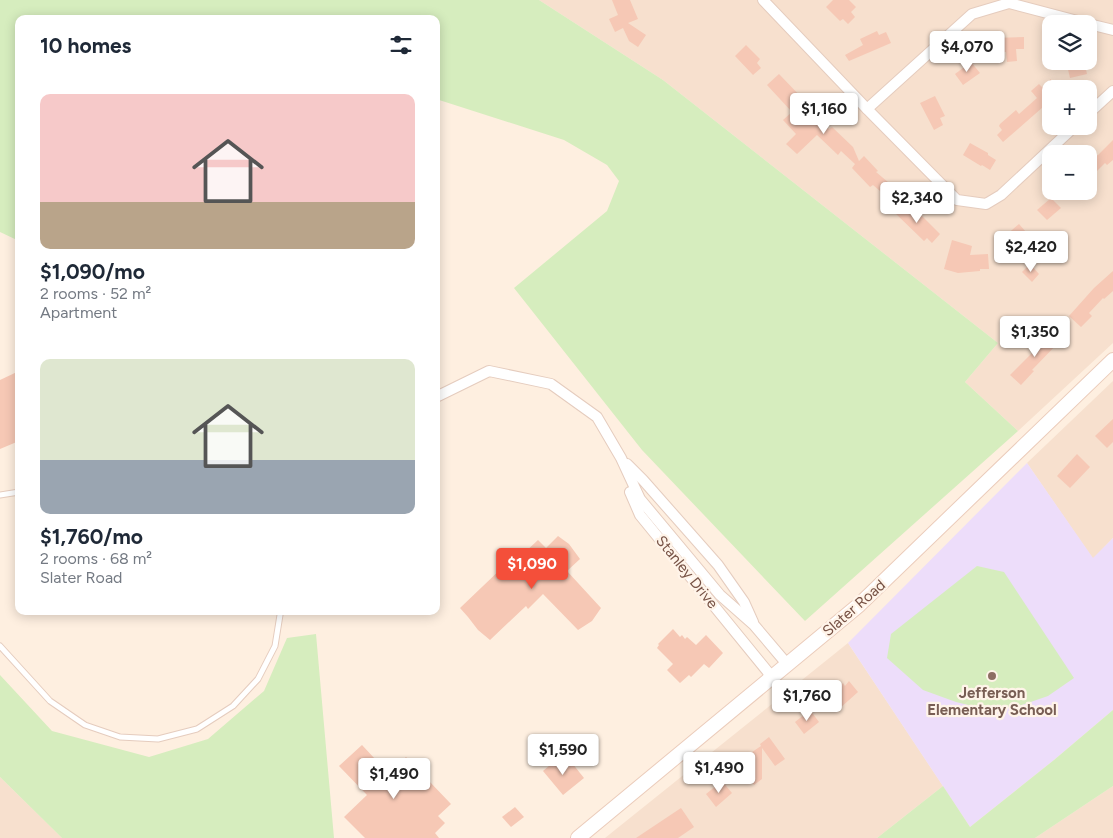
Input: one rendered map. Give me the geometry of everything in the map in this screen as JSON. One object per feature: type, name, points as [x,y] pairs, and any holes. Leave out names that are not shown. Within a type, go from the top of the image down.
[{"type":"main road","name":"Slater Road","points":[[578,838],[859,606],[1113,360]]},
{"type":"street","points":[[763,0],[957,200],[986,204],[1001,195],[1065,135]]},
{"type":"street","points":[[867,109],[972,14],[1009,3],[1055,15]]},
{"type":"street","points":[[1097,26],[1113,30]]},
{"type":"street","points":[[1097,106],[1113,91]]},
{"type":"street","name":"Stanley Drive","points":[[440,396],[489,371],[551,384],[597,417],[621,458],[640,499],[720,595],[754,625],[787,664]]},
{"type":"street","name":"Stanley Drive","points":[[621,458],[643,480],[718,565],[744,602],[754,625]]},
{"type":"street","name":"Stanley Drive","points":[[621,458],[627,486],[640,515],[772,677]]},
{"type":"lane","points":[[0,495],[15,493]]},
{"type":"lane","points":[[0,646],[50,701],[84,725],[120,737],[158,739],[197,729],[232,706],[258,678],[275,646],[280,615]]},
{"type":"shaded area","points":[[539,0],[1113,0],[1113,343],[1018,431],[965,382],[998,343],[663,80]]},
{"type":"shaded area","points":[[1113,381],[1113,538],[1093,559],[1027,463]]},
{"type":"shaded area","name":"Jefferson Elementary School","points":[[1027,463],[1093,558],[1113,538],[1113,710],[970,827],[848,643]]},
{"type":"shaded area","points":[[848,643],[943,786],[877,838],[605,838]]},
{"type":"shaded area","points":[[0,777],[62,838],[0,838]]},
{"type":"shaded area","points":[[1113,786],[1113,838],[1035,838]]},
{"type":"green space","points":[[0,0],[539,0],[663,80],[998,343],[965,382],[1018,431],[805,621],[642,450],[514,288],[607,211],[619,181],[607,165],[564,140],[440,100],[440,15],[15,15],[15,239],[0,232]]},
{"type":"green space","points":[[977,566],[1004,572],[1074,678],[1048,696],[1019,706],[984,709],[956,702],[923,690],[887,658],[891,634]]},
{"type":"green space","points":[[316,634],[334,838],[62,838],[0,777],[0,675],[52,731],[149,757],[208,739],[264,691],[287,638]]},
{"type":"green space","points":[[1113,710],[1113,786],[1035,838],[877,838],[943,786],[970,827]]},
{"type":"building","points":[[612,0],[630,0],[638,19],[628,23],[646,35],[638,47],[629,41],[623,28],[615,32],[609,19],[618,15]]},
{"type":"building","points":[[833,0],[849,0],[856,7],[851,12],[855,17],[848,24],[843,19],[840,21],[826,7]]},
{"type":"building","points":[[877,31],[879,35],[886,32],[891,43],[849,61],[845,55],[863,45],[860,39]]},
{"type":"building","points":[[1024,37],[1024,49],[1016,49],[1017,61],[1007,62],[1006,52],[993,53],[993,38]]},
{"type":"building","points":[[746,45],[760,59],[757,63],[761,68],[753,75],[735,56]]},
{"type":"building","points":[[971,62],[980,73],[963,85],[955,74]]},
{"type":"building","points":[[1068,70],[1086,70],[1087,74],[1070,78]]},
{"type":"building","points":[[779,74],[804,100],[806,98],[819,111],[815,115],[829,129],[832,127],[853,147],[859,161],[864,156],[878,171],[876,172],[901,193],[893,202],[873,185],[870,187],[852,168],[855,164],[841,151],[838,155],[817,135],[797,154],[786,144],[796,134],[783,120],[792,112],[767,85]]},
{"type":"building","points":[[1039,84],[1042,87],[1042,108],[1003,142],[997,135],[1002,130],[999,126],[1000,124],[1016,110],[1019,114],[1037,98],[1031,91]]},
{"type":"building","points":[[935,96],[945,116],[940,118],[943,125],[934,130],[920,103]]},
{"type":"building","points":[[1113,140],[1113,160],[1107,165],[1105,163],[1097,171],[1098,155]]},
{"type":"building","points":[[970,143],[996,160],[990,170],[963,155]]},
{"type":"building","points":[[1049,200],[1053,200],[1061,208],[1047,220],[1037,210]]},
{"type":"building","points":[[902,203],[916,216],[919,213],[940,234],[932,243],[927,238],[924,241],[894,212]]},
{"type":"building","points":[[1019,224],[1033,240],[1025,247],[1030,251],[1020,260],[1010,248],[1005,252],[997,243]]},
{"type":"building","points":[[952,240],[972,246],[970,255],[988,254],[989,269],[958,273],[944,269]]},
{"type":"building","points":[[1030,264],[1039,274],[1032,282],[1022,272]]},
{"type":"building","points":[[1113,271],[1113,291],[1103,298],[1089,313],[1092,316],[1081,327],[1069,316],[1094,288]]},
{"type":"building","points":[[1050,330],[1060,341],[1032,370],[1034,371],[1021,385],[1010,375],[1038,347],[1036,344]]},
{"type":"building","points":[[15,373],[15,443],[0,449],[0,380]]},
{"type":"building","points":[[1113,419],[1113,442],[1107,448],[1095,436]]},
{"type":"building","points":[[1077,454],[1090,467],[1070,488],[1057,476]]},
{"type":"building","points":[[558,536],[569,544],[580,559],[567,571],[601,608],[592,621],[578,630],[543,594],[528,609],[526,606],[490,640],[478,630],[460,608],[505,565],[508,568],[538,540],[546,548]]},
{"type":"building","points":[[673,629],[680,637],[682,635],[685,639],[687,637],[696,645],[706,635],[723,653],[709,668],[704,664],[691,677],[689,675],[680,683],[667,670],[673,664],[657,648],[658,644]]},
{"type":"building","points":[[849,681],[858,692],[839,709],[828,697],[843,683],[845,686]]},
{"type":"building","points":[[810,710],[819,722],[804,734],[795,722]]},
{"type":"building","points":[[769,737],[785,759],[775,766],[762,748],[762,779],[754,785],[752,782],[747,784],[734,764],[761,746],[760,744]]},
{"type":"building","points":[[362,745],[389,774],[406,757],[451,804],[438,816],[445,823],[435,833],[439,838],[365,838],[344,817],[367,795],[339,766]]},
{"type":"building","points":[[556,760],[564,769],[572,763],[584,778],[563,795],[543,771]]},
{"type":"building","points":[[722,781],[732,793],[716,807],[706,794]]},
{"type":"building","points":[[515,807],[524,817],[511,827],[502,817]]},
{"type":"building","points":[[681,808],[694,827],[678,838],[636,838]]},
{"type":"place","name":"Jefferson Elementary School","points":[[992,676]]}]
